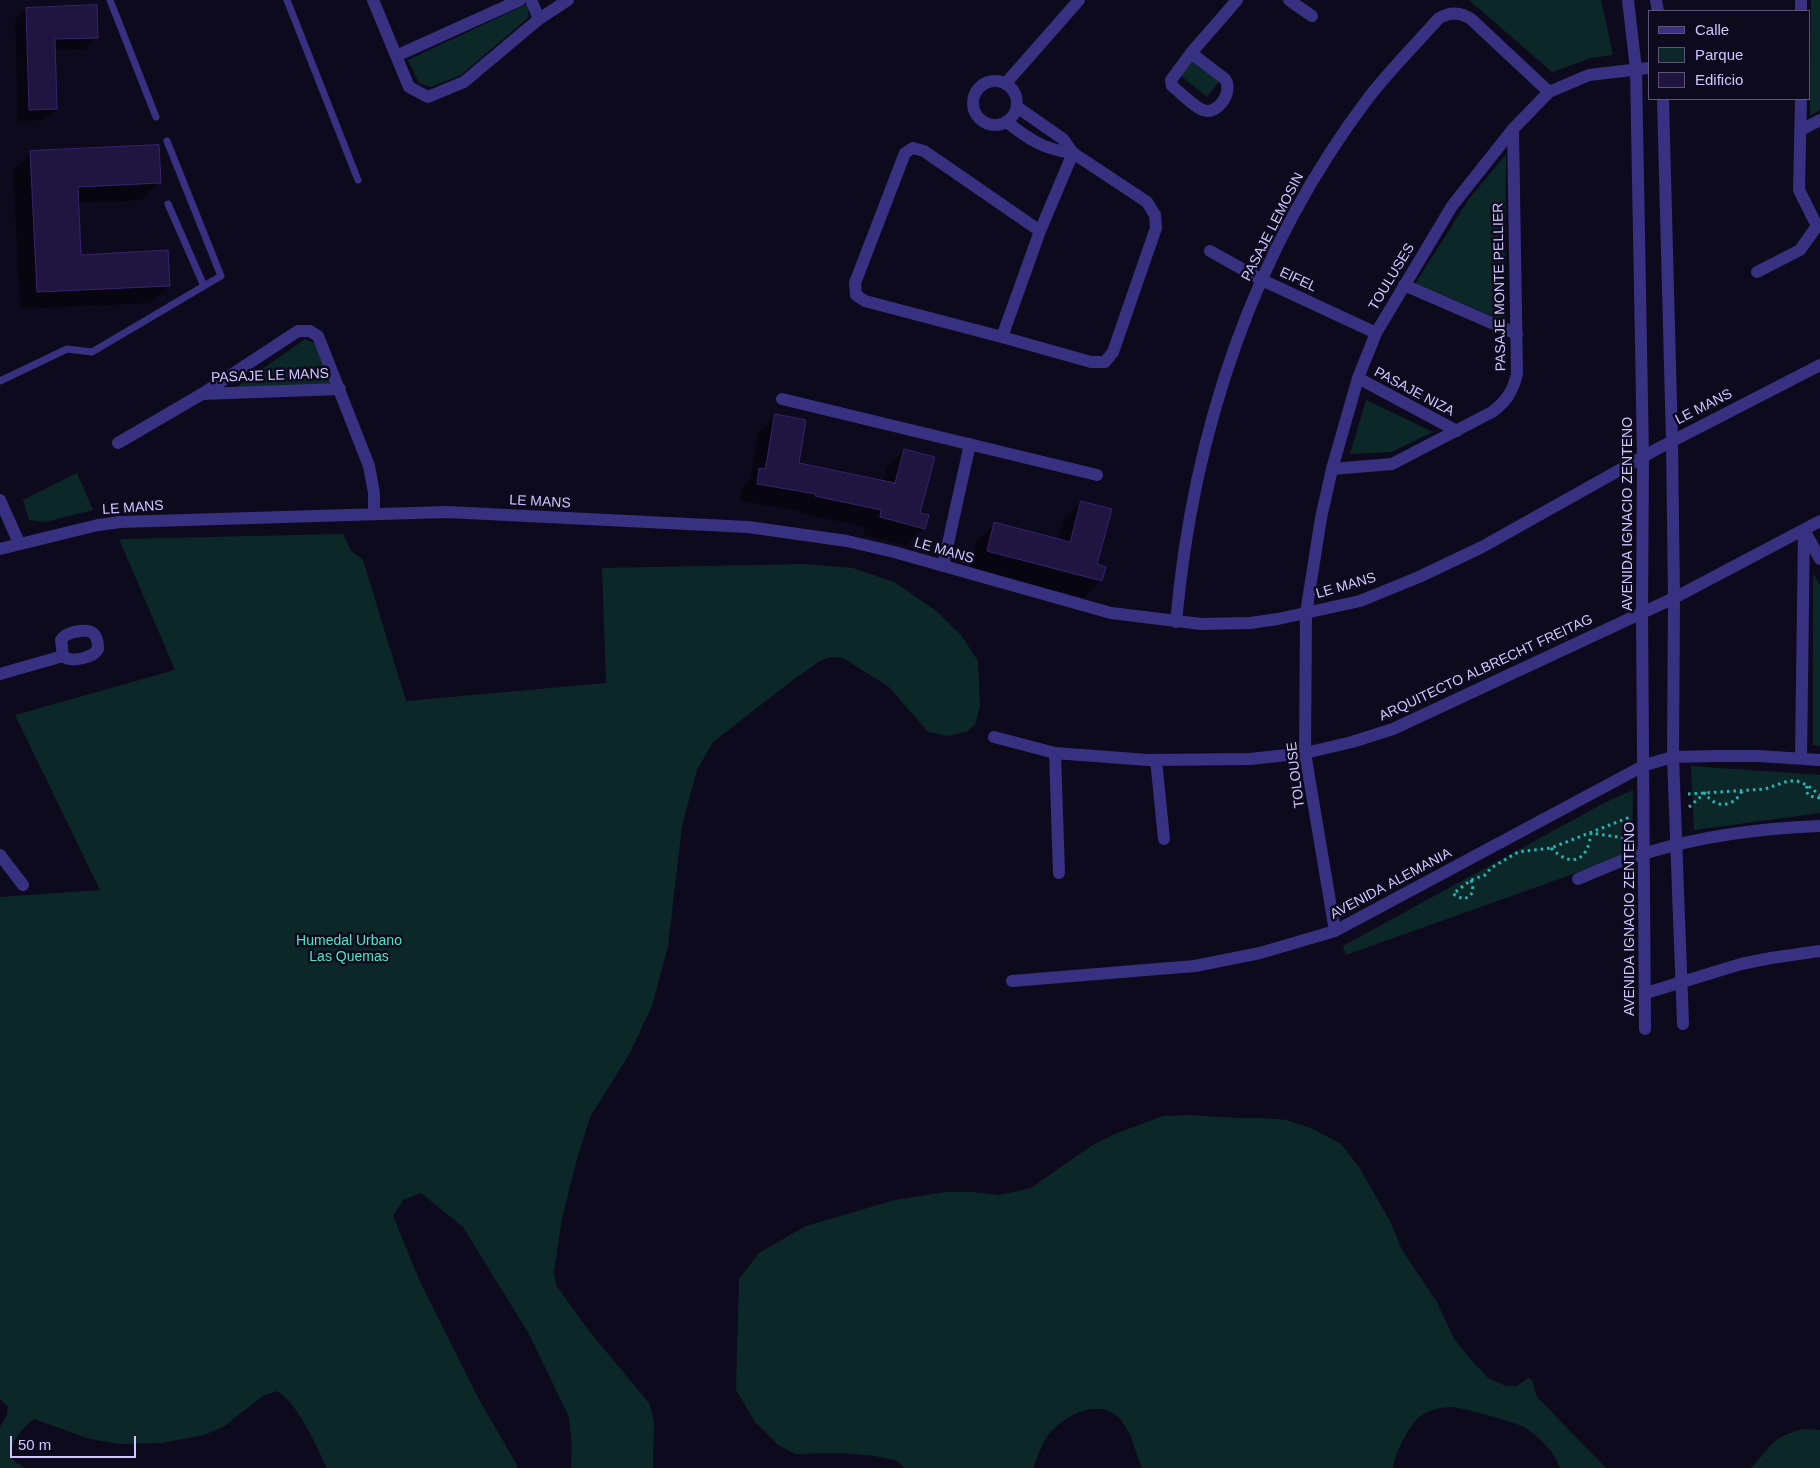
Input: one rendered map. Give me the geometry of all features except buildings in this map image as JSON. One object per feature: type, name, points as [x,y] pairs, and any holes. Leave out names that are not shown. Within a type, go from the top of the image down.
[{"type":"street","points":[[373,0],[409,87],[428,97],[464,82],[539,19],[568,0]]},
{"type":"street","points":[[396,56],[520,0]]},
{"type":"street","points":[[531,0],[539,19]]},
{"type":"street","points":[[1006,83],[1078,0]]},
{"type":"street","points":[[1191,53],[1228,83],[1229,89],[1224,101],[1212,110],[1203,110],[1172,86],[1171,80],[1191,53],[1237,0]]},
{"type":"street","points":[[1289,0],[1312,16]]},
{"type":"street","name":"AVENIDA IGNACIO ZENTENO","points":[[1628,0],[1642,68],[1642,612],[1645,765],[1645,1028]]},
{"type":"street","name":"PASAJE LEMOSIN","points":[[1176,622],[1187,530],[1206,439],[1231,356],[1262,280],[1300,204],[1345,131],[1370,96],[1440,18],[1450,14],[1471,19],[1549,92]]},
{"type":"street","name":"TOULUSES","points":[[1306,613],[1321,518],[1332,469],[1358,378],[1376,333],[1452,206],[1513,129],[1549,92],[1589,75],[1642,68]]},
{"type":"street","points":[[997,80],[1006,83],[1013,89],[1017,98],[1017,107],[1014,116],[1007,122],[998,125],[988,124],[980,120],[974,112],[972,103],[974,94],[979,86],[988,81],[997,80]]},
{"type":"street","points":[[1663,100],[1672,440],[1674,598],[1673,757],[1683,1024]]},
{"type":"street","points":[[1757,272],[1800,250],[1818,226],[1799,190],[1801,100]]},
{"type":"street","points":[[1017,107],[1063,139],[1073,153],[1147,202],[1155,215],[1156,228],[1113,352],[1104,362],[1091,362],[1002,336],[864,302],[856,295],[855,283],[905,153],[913,148],[924,151],[1040,231]]},
{"type":"street","points":[[1801,130],[1820,120]]},
{"type":"street","points":[[1007,122],[1033,142],[1058,152],[1073,153]]},
{"type":"street","name":"PASAJE MONTE PELLIER","points":[[1332,469],[1392,464],[1499,408],[1510,395],[1517,374],[1513,129]]},
{"type":"street","points":[[1002,336],[1040,231],[1073,153]]},
{"type":"street","name":"EIFEL","points":[[1210,251],[1262,280],[1376,333]]},
{"type":"street","points":[[1404,285],[1517,334]]},
{"type":"street","name":"PASAJE LE MANS","points":[[118,443],[202,394],[298,331],[310,331],[318,336],[340,389],[372,478],[374,514]]},
{"type":"street","name":"LE MANS","points":[[0,548],[98,525],[128,521],[447,512],[748,528],[847,541],[894,552],[1110,613],[1200,624],[1242,623],[1278,619],[1360,601],[1419,577],[1482,547],[1672,440],[1820,365]]},
{"type":"street","name":"PASAJE NIZA","points":[[1358,378],[1456,431]]},
{"type":"street","name":"PASAJE LE MANS","points":[[202,394],[340,389]]},
{"type":"street","points":[[782,399],[1097,475]]},
{"type":"street","points":[[943,566],[970,444]]},
{"type":"street","points":[[0,500],[19,544]]},
{"type":"street","name":"ARQUITECTO ALBRECHT FREITAG","points":[[994,737],[1055,753],[1156,760],[1250,759],[1306,753],[1352,742],[1393,729],[1674,598],[1820,521]]},
{"type":"street","points":[[1804,530],[1820,559]]},
{"type":"street","points":[[1801,758],[1804,530]]},
{"type":"street","name":"TOLOUSE","points":[[1306,613],[1306,753],[1335,931]]},
{"type":"street","points":[[0,674],[63,656]]},
{"type":"street","points":[[1055,753],[1060,873]]},
{"type":"street","points":[[1673,757],[1733,756],[1820,760]]},
{"type":"street","name":"AVENIDA ALEMANIA","points":[[1012,980],[1195,966],[1260,953],[1335,931],[1645,765],[1673,757]]},
{"type":"street","points":[[1156,760],[1164,839]]},
{"type":"street","points":[[1578,879],[1644,847],[1677,845],[1764,830],[1820,826]]},
{"type":"street","points":[[0,856],[23,885]]},
{"type":"street","points":[[1646,993],[1741,964],[1778,956],[1820,951]]},
{"type":"lane","points":[[110,0],[156,117]]},
{"type":"lane","points":[[287,0],[358,180]]},
{"type":"lane","points":[[0,381],[66,349],[92,352],[221,276],[167,140]]},
{"type":"lane","points":[[168,204],[204,286]]},
{"type":"path","points":[[1675,795],[1765,789],[1788,782],[1797,782],[1807,785],[1820,797]]},
{"type":"path","points":[[1807,785],[1806,791],[1809,796],[1820,797]]},
{"type":"path","points":[[1705,793],[1716,804],[1723,805],[1731,803],[1738,798],[1742,790]]},
{"type":"path","points":[[1471,880],[1473,893],[1469,897],[1463,899],[1453,894],[1471,880],[1485,875],[1494,866],[1518,852],[1551,848],[1644,812]]},
{"type":"path","points":[[1591,832],[1644,847]]},
{"type":"path","points":[[1551,848],[1557,854],[1567,859],[1578,859],[1586,853],[1590,845],[1591,832]]},
{"type":"green space","points":[[1469,0],[1601,0],[1613,55],[1591,58],[1552,72]]},
{"type":"green space","points":[[1811,0],[1820,0],[1820,110],[1810,116]]},
{"type":"green space","points":[[527,4],[529,17],[461,75],[431,87],[419,83],[408,60]]},
{"type":"green space","points":[[1194,57],[1221,79],[1207,97],[1180,75]]},
{"type":"green space","points":[[1506,154],[1505,321],[1415,284],[1469,199]]},
{"type":"green space","points":[[305,339],[316,344],[333,384],[235,388]]},
{"type":"green space","points":[[1366,400],[1433,432],[1391,452],[1350,454]]},
{"type":"green space","points":[[77,473],[93,510],[45,522],[29,520],[23,500]]},
{"type":"green space","name":"Humedal Urbano Las Quemas","points":[[343,534],[351,551],[363,560],[406,701],[606,683],[602,568],[805,564],[853,568],[894,582],[935,610],[961,635],[978,661],[980,705],[975,725],[966,732],[947,736],[928,732],[889,687],[843,658],[831,657],[820,661],[797,677],[713,742],[697,770],[682,826],[668,946],[652,1006],[630,1053],[590,1117],[562,1218],[554,1272],[556,1285],[589,1331],[649,1403],[654,1421],[653,1468],[571,1468],[572,1446],[569,1417],[529,1334],[463,1227],[421,1193],[403,1200],[393,1216],[421,1284],[477,1396],[518,1468],[327,1468],[300,1416],[293,1406],[277,1391],[263,1396],[223,1427],[204,1435],[161,1443],[119,1444],[90,1439],[34,1419],[15,1439],[11,1450],[11,1455],[16,1463],[25,1468],[0,1468],[0,1427],[7,1415],[8,1406],[0,1399],[0,897],[100,890],[15,715],[175,670],[119,539]]},
{"type":"green space","points":[[1813,573],[1820,585],[1820,746],[1813,745]]},
{"type":"green space","points":[[1691,766],[1820,775],[1820,813],[1694,830]]},
{"type":"green space","points":[[1633,790],[1632,853],[1346,955],[1343,946],[1604,803]]},
{"type":"green space","points":[[1192,1115],[1287,1120],[1313,1129],[1341,1144],[1359,1167],[1391,1223],[1402,1250],[1437,1302],[1454,1339],[1471,1360],[1488,1378],[1506,1386],[1517,1386],[1528,1378],[1532,1380],[1537,1397],[1606,1468],[1560,1468],[1545,1444],[1522,1426],[1498,1418],[1451,1407],[1438,1408],[1425,1413],[1414,1422],[1400,1445],[1393,1468],[1142,1468],[1124,1424],[1112,1413],[1103,1409],[1093,1409],[1074,1414],[1057,1426],[1045,1441],[1033,1468],[904,1468],[898,1461],[875,1456],[843,1453],[795,1454],[778,1445],[755,1422],[736,1390],[739,1279],[759,1253],[806,1226],[895,1200],[946,1192],[1000,1195],[1031,1188],[1091,1146],[1117,1133],[1163,1116]]},
{"type":"green space","points":[[1803,1429],[1820,1430],[1820,1468],[1751,1468],[1778,1439]]}]
